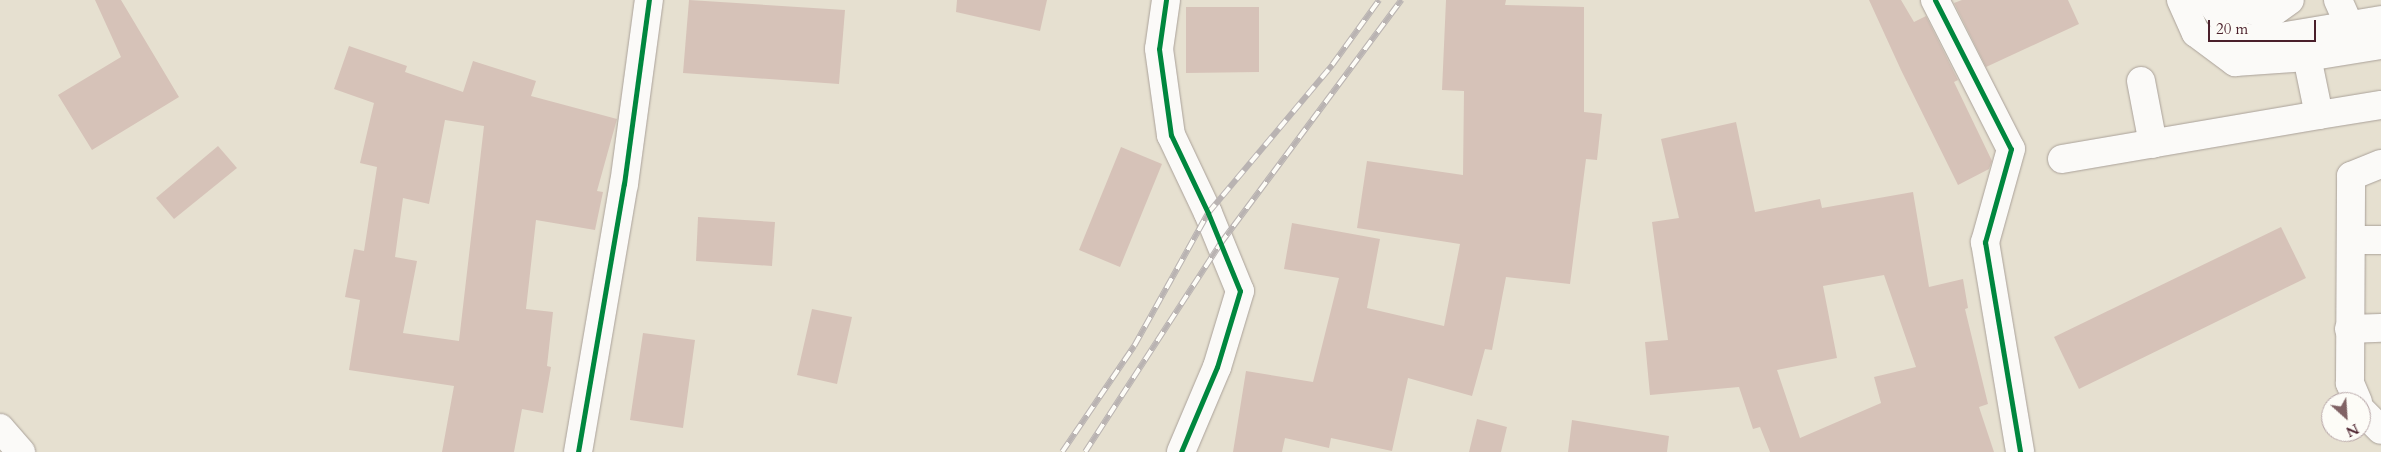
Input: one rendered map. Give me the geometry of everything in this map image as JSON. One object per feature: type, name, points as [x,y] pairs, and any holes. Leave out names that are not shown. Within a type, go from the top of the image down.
[{"type":"street","points":[[578,452],[624,184],[649,0]]},
{"type":"street","points":[[1166,0],[1158,49],[1170,135],[1208,213],[1240,292],[1217,367],[1181,452]]},
{"type":"street","points":[[1935,0],[2011,149],[1985,242],[2020,452]]},
{"type":"street","points":[[2181,0],[2196,33],[2235,62],[2307,57],[2381,45]]},
{"type":"street","points":[[2209,0],[2224,21],[2242,37],[2262,40],[2381,20]]},
{"type":"street","points":[[2240,0],[2249,9],[2263,14],[2272,13],[2290,0]]},
{"type":"street","points":[[2338,0],[2349,26]]},
{"type":"street","points":[[2307,57],[2319,115]]},
{"type":"street","points":[[2141,81],[2152,144]]},
{"type":"street","points":[[2062,159],[2381,104]]},
{"type":"street","points":[[2354,392],[2350,383],[2349,329],[2351,176],[2381,164]]},
{"type":"street","points":[[2351,240],[2381,240]]},
{"type":"street","points":[[2349,329],[2381,328]]},
{"type":"street","points":[[2371,420],[2381,430]]},
{"type":"street","points":[[0,428],[21,452]]},
{"type":"building","points":[[95,0],[121,0],[179,97],[92,150],[58,95],[121,57]]},
{"type":"building","points":[[689,0],[845,10],[839,84],[683,73]]},
{"type":"building","points":[[957,0],[1047,0],[1040,31],[956,12]]},
{"type":"building","points":[[1446,0],[1506,0],[1505,5],[1584,7],[1584,112],[1602,114],[1597,160],[1586,159],[1570,284],[1506,277],[1492,350],[1485,349],[1472,396],[1408,378],[1392,451],[1331,438],[1329,448],[1285,438],[1282,452],[1233,452],[1246,371],[1313,382],[1339,278],[1284,269],[1292,223],[1380,239],[1367,308],[1444,326],[1460,244],[1357,228],[1367,161],[1463,175],[1464,91],[1442,90]]},
{"type":"building","points":[[1869,0],[1901,0],[1914,22],[1926,16],[1958,80],[1954,82],[1992,161],[1989,169],[1958,185],[1901,70]]},
{"type":"building","points":[[1962,0],[2068,0],[2079,24],[1986,67],[1954,3]]},
{"type":"building","points":[[1186,7],[1259,7],[1259,72],[1186,73]]},
{"type":"building","points":[[349,46],[407,66],[405,72],[463,92],[473,61],[536,81],[531,96],[617,119],[597,191],[603,192],[595,230],[536,220],[526,309],[553,312],[547,366],[551,367],[543,413],[522,409],[514,452],[442,452],[454,386],[349,370],[360,300],[345,297],[354,249],[364,251],[377,167],[360,163],[374,103],[334,89]],"holes":[[[445,120],[484,126],[459,341],[403,333],[417,261],[395,257],[403,198],[429,204]]]},
{"type":"building","points":[[1736,122],[1755,212],[1820,199],[1822,208],[1913,192],[1929,287],[1963,279],[1968,308],[1965,309],[1988,404],[1979,407],[1994,452],[1770,452],[1760,427],[1753,429],[1739,387],[1650,395],[1645,342],[1668,340],[1652,222],[1679,218],[1661,139]],"holes":[[[1884,275],[1916,367],[1874,377],[1881,403],[1800,438],[1777,370],[1837,358],[1823,286]]]},
{"type":"building","points":[[218,146],[237,168],[174,219],[156,198]]},
{"type":"building","points":[[1121,147],[1162,164],[1120,267],[1079,250]]},
{"type":"building","points":[[698,217],[775,222],[772,266],[696,261]]},
{"type":"building","points":[[2281,227],[2306,278],[2079,389],[2054,337]]},
{"type":"building","points":[[812,309],[852,317],[837,384],[797,375]]},
{"type":"building","points":[[643,333],[695,340],[683,428],[630,420]]},
{"type":"building","points":[[1477,419],[1507,427],[1501,452],[1469,452]]},
{"type":"building","points":[[1572,420],[1669,436],[1667,452],[1568,452]]},
{"type":"railway","points":[[1062,452],[1134,346],[1208,213],[1332,65],[1379,0]]},
{"type":"railway","points":[[1085,452],[1220,244],[1401,0]]},
{"type":"cycle path","points":[[578,452],[624,184],[649,0]]},
{"type":"cycle path","points":[[1166,0],[1159,49],[1171,135],[1208,213],[1240,291],[1217,367],[1181,452]]},
{"type":"cycle path","points":[[1935,0],[2011,149],[1985,242],[2020,452]]}]
